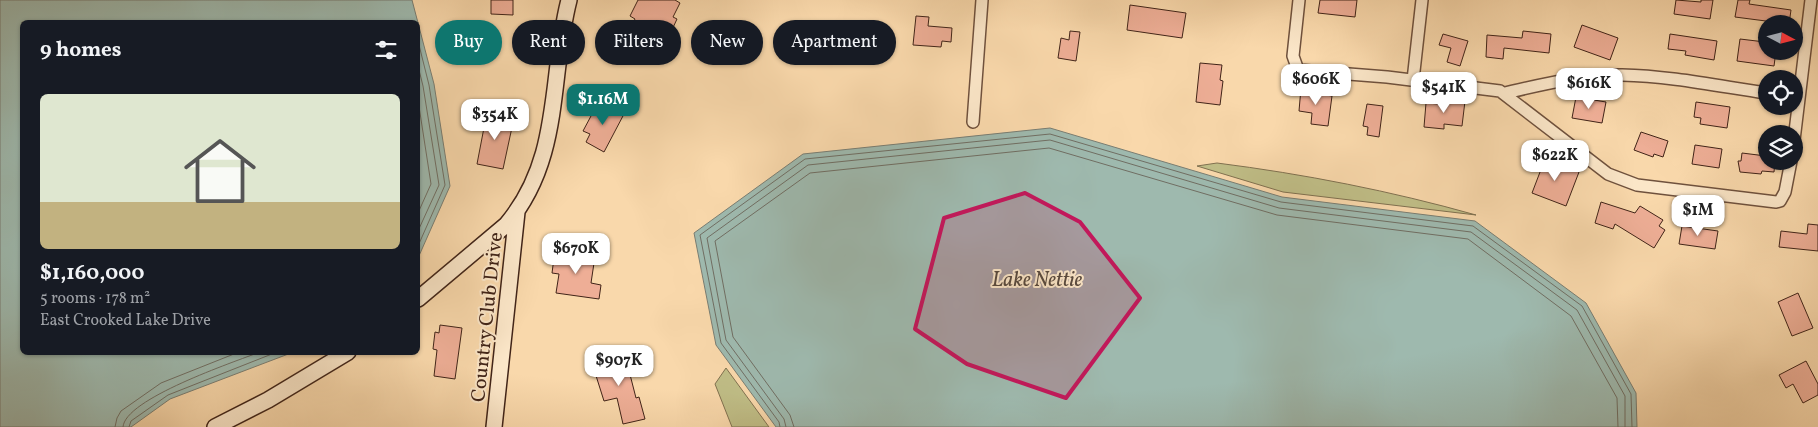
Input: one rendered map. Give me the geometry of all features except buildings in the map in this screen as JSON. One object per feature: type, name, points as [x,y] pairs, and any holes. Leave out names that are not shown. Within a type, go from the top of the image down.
[{"type":"street","points":[[420,297],[494,236],[517,212],[533,182],[546,148],[556,98],[569,0]]},
{"type":"street","points":[[973,122],[982,0]]},
{"type":"street","points":[[1300,0],[1293,56],[1298,70],[1414,80],[1505,93],[1534,86],[1620,75],[1674,79],[1758,92]]},
{"type":"street","points":[[1414,80],[1422,0]]},
{"type":"street","points":[[1800,70],[1811,0]]},
{"type":"street","points":[[1505,93],[1608,174],[1637,186],[1776,202],[1780,201],[1785,192],[1789,170]]},
{"type":"street","name":"Country Club Drive","points":[[494,427],[517,212]]},
{"type":"street","points":[[215,427],[268,400],[343,355]]},
{"type":"highlighted area","points":[[1025,193],[1080,222],[1140,298],[1066,398],[967,364],[915,329],[944,218]]},
{"type":"shaded area","points":[[1217,163],[1347,184],[1412,198],[1476,215],[1283,192],[1197,166]]},
{"type":"shaded area","points":[[726,368],[769,427],[732,427],[715,384]]},
{"type":"water","points":[[0,0],[412,0],[417,20],[20,20],[20,355],[286,355],[170,399],[131,427],[0,427]]},
{"type":"water","points":[[420,31],[434,84],[450,186],[420,254]]},
{"type":"water","name":"Lake Nettie","points":[[1050,128],[1282,197],[1475,221],[1586,303],[1636,393],[1637,427],[776,427],[716,345],[694,233],[803,154]]}]
